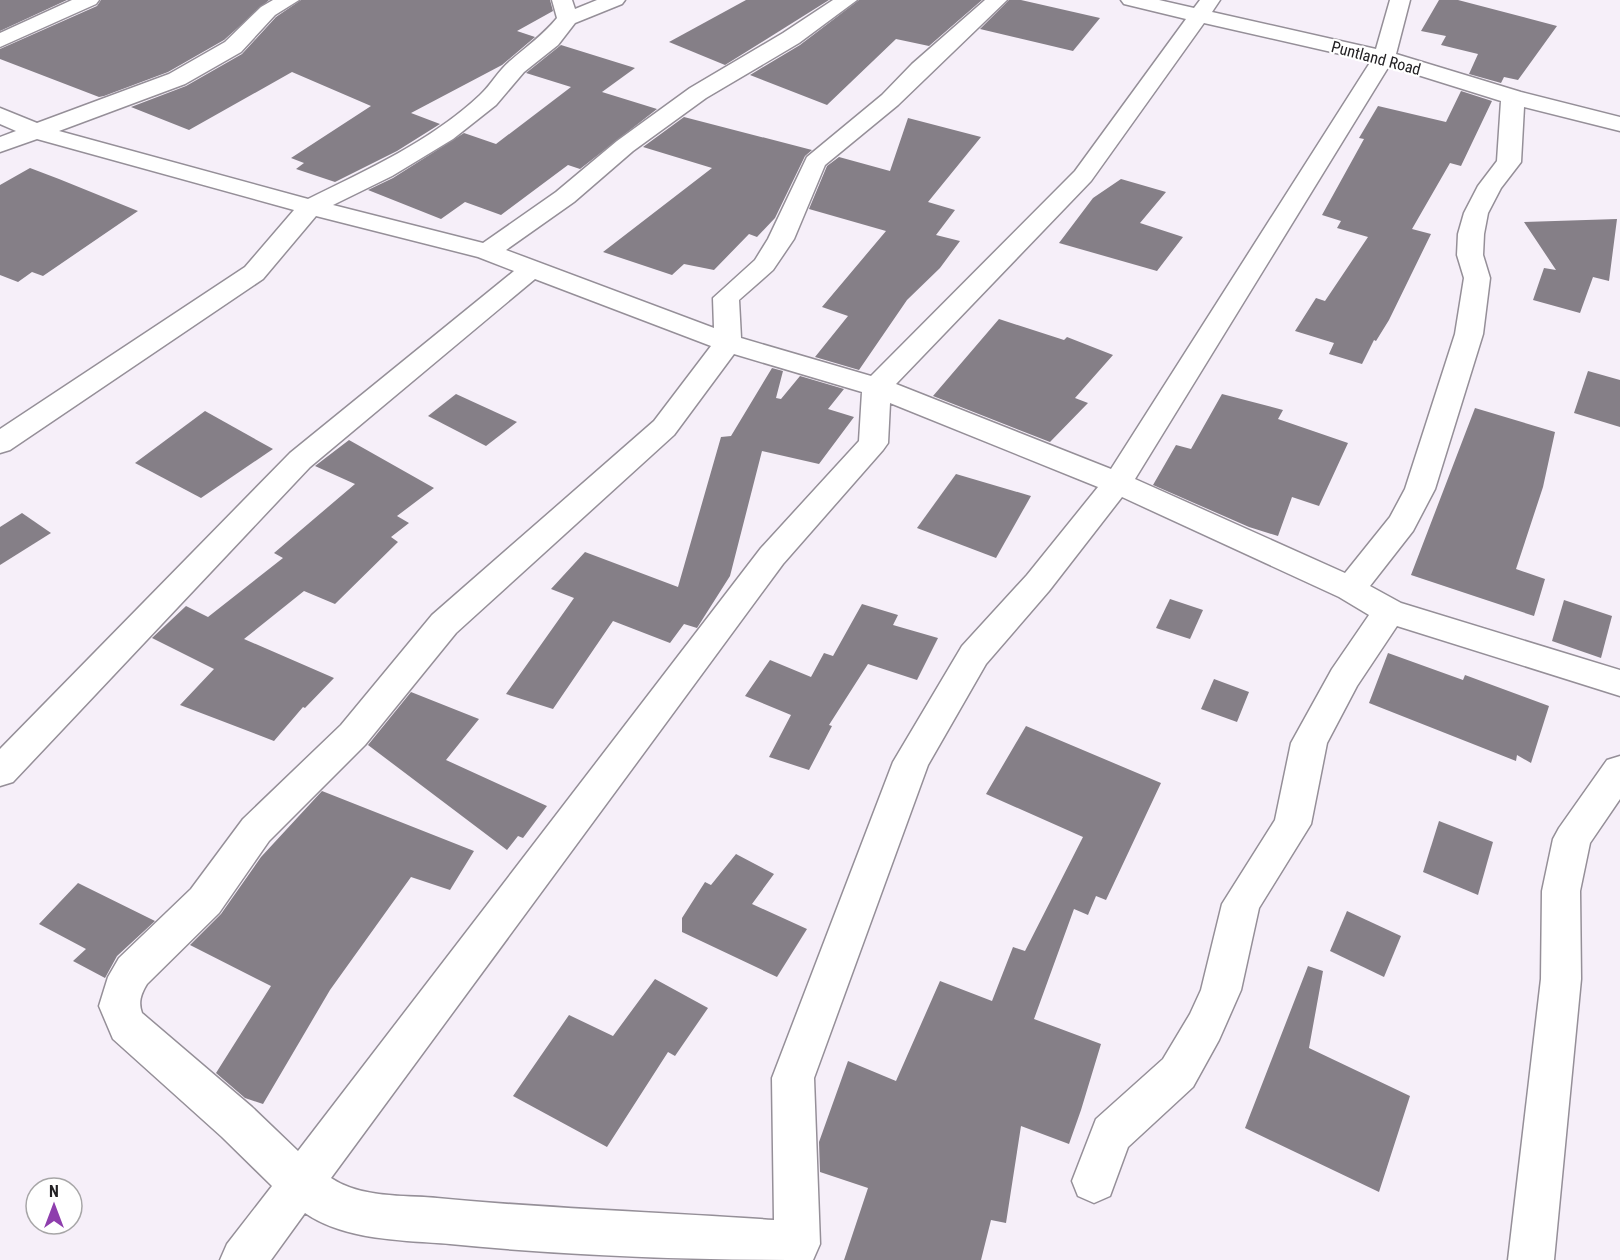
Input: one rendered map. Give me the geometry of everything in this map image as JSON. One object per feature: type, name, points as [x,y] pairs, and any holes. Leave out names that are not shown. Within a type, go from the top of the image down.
[{"type":"street","points":[[0,41],[89,0]]},
{"type":"street","points":[[0,145],[177,79],[232,46],[268,11],[289,0]]},
{"type":"street","points":[[0,443],[254,273],[310,207],[384,171],[445,134],[488,100],[516,67],[550,40],[565,9],[615,0]]},
{"type":"street","points":[[487,252],[565,197],[625,147],[698,93],[791,38],[847,0]]},
{"type":"street","points":[[997,0],[920,69],[890,100],[815,162],[781,239],[764,265],[726,298],[728,343],[664,428],[444,624],[353,735],[256,830],[205,901],[133,971],[122,990],[119,1006],[127,1026],[237,1122],[301,1184],[328,1203],[365,1214],[504,1227],[648,1233],[793,1252],[793,1078],[911,762],[974,655],[1038,583],[1117,483],[1384,57],[1400,0]]},
{"type":"street","name":"Puntland Road","points":[[1131,0],[1205,8],[1384,57],[1513,97],[1620,124]]},
{"type":"street","points":[[243,1260],[772,556],[873,443],[877,387],[1083,176],[1205,8]]},
{"type":"street","points":[[1350,589],[1402,523],[1420,489],[1469,334],[1477,278],[1470,255],[1471,234],[1476,213],[1490,186],[1509,162],[1513,97]]},
{"type":"street","points":[[0,115],[34,131],[310,207],[487,252],[728,343],[877,387],[1117,483],[1350,589],[1389,611],[1620,683]]},
{"type":"street","points":[[0,772],[300,460],[532,269]]},
{"type":"street","points":[[1094,1181],[1112,1134],[1178,1072],[1205,1027],[1221,990],[1241,903],[1293,824],[1309,743],[1344,678],[1389,611]]},
{"type":"street","points":[[1531,1260],[1561,979],[1561,891],[1572,839],[1620,770]]},
{"type":"building","points":[[0,0],[67,0],[0,31]]},
{"type":"building","points":[[101,0],[269,0],[224,40],[168,72],[104,96],[99,97],[0,59],[0,49],[97,6]]},
{"type":"building","points":[[301,0],[550,0],[553,11],[517,31],[535,37],[502,65],[411,113],[440,124],[397,151],[335,182],[296,169],[304,163],[291,158],[371,106],[292,72],[189,130],[131,107],[186,86],[242,54],[276,17]]},
{"type":"building","points":[[746,0],[829,0],[725,65],[669,42]]},
{"type":"building","points":[[859,0],[982,0],[929,46],[896,39],[827,105],[750,75],[800,45]]},
{"type":"building","points":[[1009,0],[1021,0],[1100,18],[1073,51],[980,29]]},
{"type":"building","points":[[1439,0],[1458,0],[1557,26],[1518,80],[1504,77],[1501,83],[1469,74],[1478,54],[1441,45],[1446,36],[1421,31]]},
{"type":"building","points":[[561,45],[635,68],[602,92],[657,109],[580,169],[568,165],[501,215],[465,202],[441,219],[368,190],[393,178],[464,133],[496,144],[571,87],[526,73]]},
{"type":"building","points":[[1461,91],[1492,101],[1461,166],[1450,163],[1412,229],[1431,234],[1389,320],[1376,341],[1374,340],[1362,364],[1329,354],[1334,343],[1295,331],[1316,298],[1325,301],[1368,237],[1337,228],[1341,221],[1322,215],[1364,139],[1359,138],[1378,106],[1446,122]]},
{"type":"building","points":[[684,117],[812,150],[805,156],[775,218],[757,237],[749,234],[714,270],[684,264],[672,275],[603,252],[712,168],[643,147]]},
{"type":"building","points":[[908,118],[981,137],[928,202],[955,210],[936,235],[960,241],[940,268],[907,300],[859,370],[815,357],[848,316],[822,307],[886,231],[809,209],[827,166],[839,157],[890,171]]},
{"type":"building","points":[[30,168],[138,211],[43,276],[32,272],[18,282],[0,275],[0,185]]},
{"type":"building","points":[[1121,179],[1166,192],[1140,223],[1183,237],[1157,271],[1059,243],[1093,198]]},
{"type":"building","points":[[1617,219],[1609,281],[1593,277],[1580,313],[1533,300],[1544,268],[1556,270],[1524,222]]},
{"type":"building","points":[[999,319],[1064,340],[1067,337],[1113,355],[1075,398],[1088,403],[1050,442],[933,396]]},
{"type":"building","points":[[772,368],[783,371],[776,398],[781,399],[800,376],[844,389],[828,409],[854,417],[819,464],[762,451],[730,576],[697,628],[684,624],[670,643],[613,621],[553,709],[506,694],[574,598],[551,589],[585,552],[678,587],[721,437],[731,436]]},
{"type":"building","points":[[1588,371],[1620,380],[1620,427],[1574,413]]},
{"type":"building","points":[[456,394],[517,422],[486,446],[428,416]]},
{"type":"building","points":[[1222,394],[1283,410],[1278,419],[1348,443],[1319,506],[1292,497],[1278,536],[1249,527],[1153,485],[1176,445],[1191,449]]},
{"type":"building","points":[[1475,408],[1555,432],[1543,487],[1516,569],[1545,579],[1534,616],[1411,575]]},
{"type":"building","points":[[205,411],[273,449],[201,498],[135,463]]},
{"type":"building","points":[[349,440],[434,488],[397,516],[409,523],[391,537],[398,542],[335,604],[304,591],[244,639],[334,678],[305,708],[303,707],[274,741],[180,705],[214,669],[152,638],[186,606],[208,617],[283,558],[274,553],[355,484],[315,466]]},
{"type":"building","points":[[956,474],[1031,496],[996,558],[917,528]]},
{"type":"building","points":[[22,513],[51,533],[0,565],[0,527]]},
{"type":"building","points":[[1170,599],[1203,610],[1190,639],[1156,628]]},
{"type":"building","points":[[1564,600],[1612,616],[1601,658],[1552,641]]},
{"type":"building","points":[[862,604],[898,615],[893,625],[938,638],[917,680],[868,664],[829,725],[832,726],[809,770],[769,757],[791,715],[745,696],[770,660],[811,677],[824,653],[833,656]]},
{"type":"building","points":[[1388,653],[1463,680],[1465,675],[1549,706],[1531,763],[1517,755],[1516,761],[1369,703]]},
{"type":"building","points":[[1214,679],[1249,692],[1237,722],[1201,709]]},
{"type":"building","points":[[411,692],[479,719],[446,760],[547,806],[523,838],[518,836],[507,850],[368,745]]},
{"type":"building","points":[[1026,726],[1161,783],[1106,900],[1096,896],[1088,915],[1074,909],[1034,1019],[1101,1044],[1081,1110],[1069,1144],[1021,1126],[1006,1223],[991,1220],[981,1260],[844,1260],[868,1188],[820,1172],[819,1142],[848,1061],[896,1081],[940,981],[992,1001],[1013,947],[1025,951],[1083,837],[986,794]]},
{"type":"building","points":[[322,791],[474,851],[450,890],[411,877],[330,990],[263,1104],[245,1098],[216,1073],[271,986],[190,945],[221,914],[261,857]]},
{"type":"building","points":[[1439,821],[1493,842],[1478,895],[1423,872]]},
{"type":"building","points":[[736,854],[774,874],[752,904],[807,929],[777,977],[682,932],[682,918],[705,882],[711,885]]},
{"type":"building","points":[[78,883],[155,921],[117,956],[105,978],[73,961],[86,949],[39,924]]},
{"type":"building","points":[[1347,911],[1401,936],[1384,977],[1330,951]]},
{"type":"building","points":[[1308,966],[1323,971],[1309,1048],[1410,1096],[1379,1192],[1245,1128]]},
{"type":"building","points":[[655,979],[708,1008],[675,1056],[668,1052],[607,1147],[513,1096],[569,1015],[613,1036]]}]
